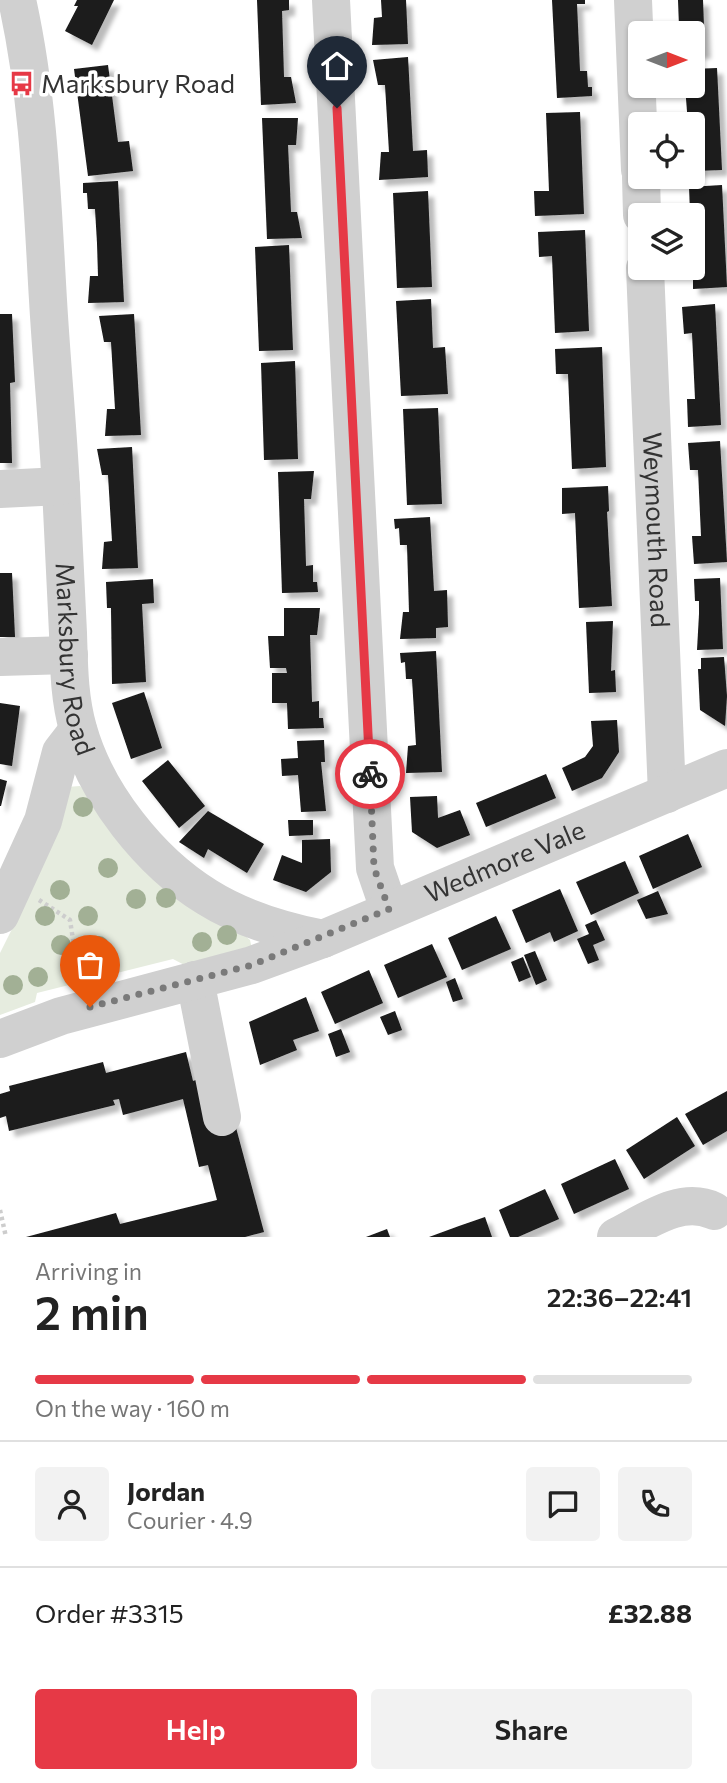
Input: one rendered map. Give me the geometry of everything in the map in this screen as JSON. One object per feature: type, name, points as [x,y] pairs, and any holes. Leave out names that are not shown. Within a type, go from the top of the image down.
[{"type":"street","name":"Marksbury Road","points":[[18,0],[29,51],[39,129],[61,486],[69,689],[78,730],[93,768],[123,816],[167,868],[206,897],[244,916],[288,932],[323,939]]},
{"type":"street","points":[[331,0],[374,868],[389,909]]},
{"type":"street","points":[[633,0],[638,112]]},
{"type":"street","name":"Weymouth Road","points":[[646,280],[667,794]]},
{"type":"street","points":[[0,489],[61,486]]},
{"type":"street","points":[[0,657],[69,655]]},
{"type":"street","points":[[7,901],[43,821],[61,752],[78,730]]},
{"type":"street","name":"Wedmore Vale","points":[[0,1039],[90,1007],[252,965],[323,939],[727,768]]},
{"type":"street","points":[[195,980],[222,1116]]},
{"type":"street","points":[[616,1237],[678,1207],[702,1206],[711,1216]]},
{"type":"path","points":[[7,901],[56,908],[69,920],[80,984],[90,1007]]},
{"type":"path","points":[[0,1210],[6,1237]]},
{"type":"shaded area","points":[[80,786],[250,940],[252,949],[190,968],[173,959],[37,993],[35,1002],[0,1015],[0,953],[32,889],[67,787]]},
{"type":"building","points":[[77,0],[114,0],[92,45],[65,31],[78,6],[74,6]]},
{"type":"building","points":[[257,0],[289,0],[289,10],[282,11],[284,77],[291,77],[296,103],[261,105]]},
{"type":"building","points":[[381,0],[406,0],[408,44],[372,45],[374,18],[382,17]]},
{"type":"building","points":[[552,0],[585,0],[585,4],[577,4],[580,71],[587,71],[588,87],[592,87],[592,96],[557,98]]},
{"type":"building","points":[[678,0],[703,0],[704,21],[679,21]]},
{"type":"building","points":[[408,57],[413,151],[427,150],[428,177],[379,180],[381,152],[389,152],[385,85],[378,85],[373,60]]},
{"type":"building","points":[[108,65],[118,142],[129,141],[133,171],[88,176],[74,69]]},
{"type":"building","points":[[705,68],[717,68],[722,170],[705,171],[705,112],[687,112],[686,98],[705,98]]},
{"type":"building","points":[[580,112],[584,214],[535,216],[534,191],[549,191],[546,113]]},
{"type":"building","points":[[262,118],[298,118],[296,145],[288,145],[291,212],[297,212],[302,238],[267,239]]},
{"type":"building","points":[[118,181],[124,302],[88,303],[90,276],[98,276],[97,243],[95,209],[88,209],[83,183]]},
{"type":"building","points":[[722,185],[727,287],[693,289],[693,280],[705,280],[705,203],[690,203],[689,189],[705,189],[705,186]]},
{"type":"building","points":[[428,191],[432,287],[397,288],[393,193]]},
{"type":"building","points":[[585,230],[589,331],[555,333],[552,256],[539,257],[538,232]]},
{"type":"building","points":[[289,245],[293,350],[259,351],[255,247]]},
{"type":"building","points":[[431,299],[433,348],[445,347],[448,394],[401,396],[396,301]]},
{"type":"building","points":[[715,304],[721,425],[688,427],[687,399],[695,399],[692,333],[684,334],[682,307]]},
{"type":"building","points":[[0,314],[12,314],[15,382],[10,383],[12,463],[0,463]]},
{"type":"building","points":[[134,314],[141,435],[105,436],[107,409],[115,409],[111,342],[104,342],[99,316]]},
{"type":"building","points":[[602,347],[606,467],[572,469],[568,374],[556,374],[555,349]]},
{"type":"building","points":[[295,361],[298,459],[264,460],[261,363]]},
{"type":"building","points":[[438,408],[442,504],[407,505],[403,409]]},
{"type":"building","points":[[720,441],[727,562],[694,564],[692,536],[701,536],[698,470],[690,470],[688,443]]},
{"type":"building","points":[[132,447],[138,568],[102,569],[104,542],[112,541],[108,475],[102,475],[97,449]]},
{"type":"building","points":[[314,471],[311,499],[304,499],[306,566],[313,565],[313,582],[317,582],[318,592],[282,593],[278,472]]},
{"type":"building","points":[[608,486],[612,606],[579,608],[575,513],[562,514],[562,488]]},
{"type":"building","points":[[430,517],[434,591],[447,590],[448,627],[436,628],[436,638],[400,639],[403,612],[409,612],[407,545],[400,545],[399,528],[395,529],[394,519]]},
{"type":"building","points":[[0,573],[12,573],[15,637],[0,637]]},
{"type":"building","points":[[720,578],[723,649],[697,650],[699,601],[695,601],[694,579]]},
{"type":"building","points":[[153,579],[154,603],[142,604],[146,682],[112,684],[111,608],[107,608],[106,582]]},
{"type":"building","points":[[284,608],[320,608],[317,635],[310,635],[312,702],[319,701],[319,718],[323,718],[324,728],[288,729],[287,703],[272,703],[272,673],[287,673],[286,668],[270,668],[268,636],[284,636]]},
{"type":"building","points":[[613,621],[611,671],[615,670],[616,692],[589,693],[586,622]]},
{"type":"building","points":[[436,651],[442,772],[406,773],[408,746],[416,745],[412,679],[406,679],[405,662],[401,663],[400,653]]},
{"type":"building","points":[[724,657],[727,696],[725,726],[700,710],[698,669],[701,669],[701,658]]},
{"type":"building","points":[[144,692],[162,748],[131,759],[112,703]]},
{"type":"building","points":[[0,703],[20,706],[12,766],[0,764]]},
{"type":"building","points":[[617,720],[619,752],[602,778],[572,791],[562,768],[585,757],[593,746],[591,721]]},
{"type":"building","points":[[324,740],[325,762],[321,762],[326,811],[301,812],[298,775],[282,776],[281,759],[298,758],[297,741]]},
{"type":"building","points":[[168,760],[205,806],[179,828],[142,781]]},
{"type":"building","points":[[546,774],[556,798],[486,827],[476,803]]},
{"type":"building","points":[[0,779],[7,781],[1,806],[0,806]]},
{"type":"building","points":[[437,796],[438,818],[460,810],[470,835],[437,848],[412,832],[410,797]]},
{"type":"building","points":[[208,811],[264,844],[247,873],[208,849],[204,858],[179,842]]},
{"type":"building","points":[[288,820],[313,820],[313,835],[289,836]]},
{"type":"building","points":[[688,834],[702,867],[653,889],[639,856]]},
{"type":"building","points":[[330,839],[331,872],[306,892],[273,880],[282,855],[302,863],[302,840]]},
{"type":"building","points":[[625,861],[639,893],[591,915],[576,882]]},
{"type":"building","points":[[560,889],[578,931],[554,942],[550,932],[526,943],[512,910]]},
{"type":"building","points":[[658,891],[668,914],[646,919],[637,900]]},
{"type":"building","points":[[496,916],[511,949],[462,970],[448,938]]},
{"type":"building","points":[[596,920],[605,940],[593,945],[599,960],[588,964],[577,939],[589,934],[585,925]]},
{"type":"building","points":[[432,944],[447,977],[398,998],[384,965]]},
{"type":"building","points":[[535,951],[547,980],[536,985],[524,955]]},
{"type":"building","points":[[523,957],[531,977],[519,982],[511,962]]},
{"type":"building","points":[[369,970],[383,1003],[335,1024],[321,992]]},
{"type":"building","points":[[455,978],[463,999],[453,1002],[446,982]]},
{"type":"building","points":[[306,997],[319,1031],[293,1040],[297,1050],[260,1065],[249,1022]]},
{"type":"building","points":[[395,1011],[402,1030],[388,1035],[380,1017]]},
{"type":"building","points":[[341,1029],[350,1052],[336,1057],[328,1034]]},
{"type":"building","points":[[186,1052],[193,1081],[199,1079],[235,1124],[264,1232],[245,1237],[26,1237],[116,1213],[120,1224],[217,1200],[208,1165],[199,1167],[183,1099],[123,1115],[119,1099],[113,1100],[115,1105],[9,1131],[6,1116],[0,1118],[0,1094],[10,1091],[9,1086],[103,1062],[106,1073]]},
{"type":"building","points":[[727,1091],[727,1131],[703,1145],[685,1114]]},
{"type":"building","points":[[677,1117],[695,1146],[644,1179],[626,1150]]},
{"type":"building","points":[[615,1159],[629,1189],[574,1214],[561,1184]]},
{"type":"building","points":[[545,1189],[559,1219],[518,1237],[510,1237],[499,1210]]},
{"type":"building","points":[[485,1217],[492,1237],[429,1237],[459,1226]]},
{"type":"building","points":[[387,1229],[390,1237],[366,1237]]},
{"type":"way so far","points":[[90,1007],[252,965],[323,939],[389,909],[374,868],[370,774]]},
{"type":"place","name":"Marksbury Road","points":[[21,84]]},
{"type":"route","points":[[337,108],[370,774]]}]
